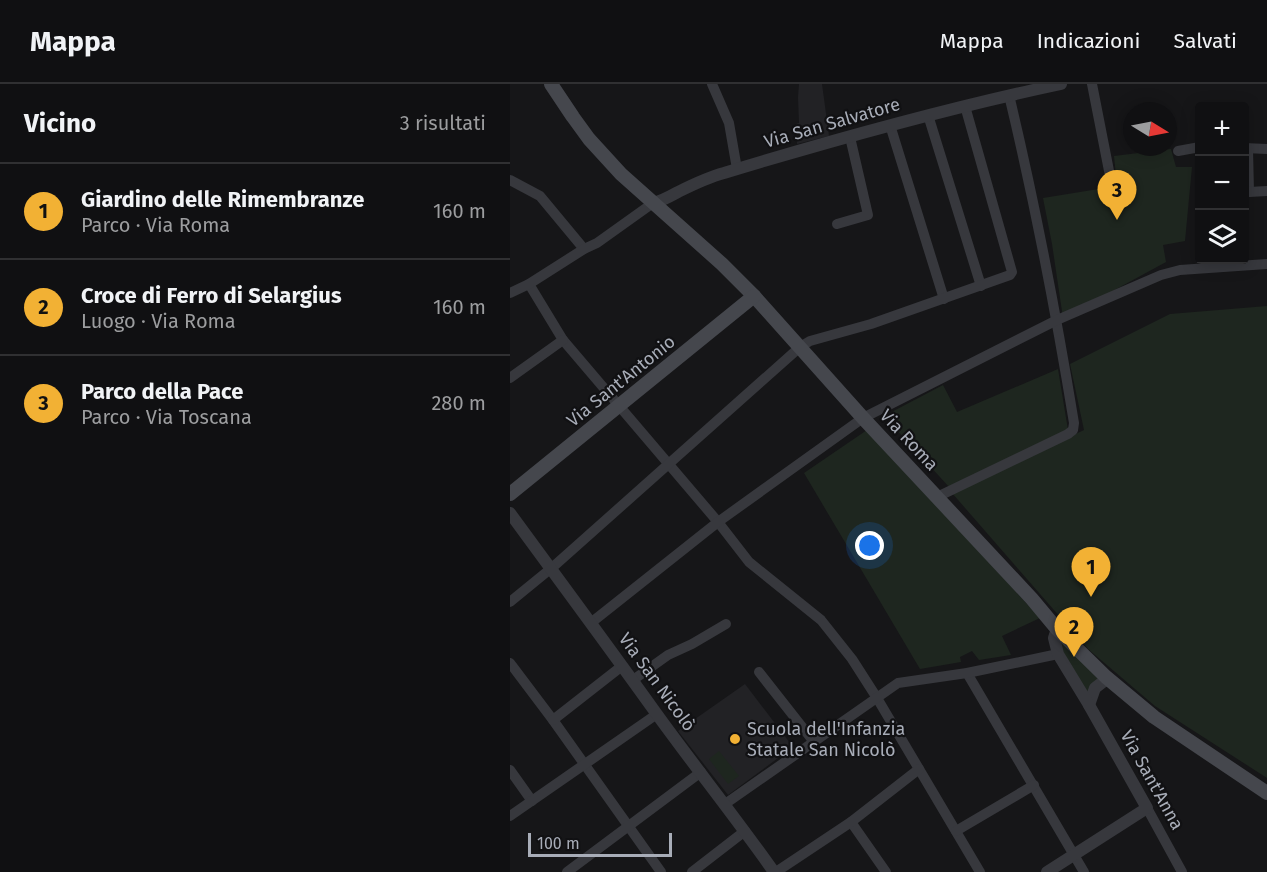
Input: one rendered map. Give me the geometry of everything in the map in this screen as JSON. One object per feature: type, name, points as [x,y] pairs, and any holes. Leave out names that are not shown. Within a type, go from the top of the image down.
[{"type":"main road","name":"Via Roma","points":[[551,84],[589,139],[621,174],[722,264],[754,296],[862,418],[1032,598],[1056,633],[1154,717],[1267,793]]},
{"type":"main road","name":"Via Sant'Antonio","points":[[510,494],[754,296]]},
{"type":"street","points":[[712,84],[729,123],[737,169]]},
{"type":"street","name":"Via San Salvatore","points":[[653,203],[663,201],[678,192],[737,169],[928,115],[1061,84]]},
{"type":"street","points":[[1092,84],[1112,181]]},
{"type":"street","points":[[937,497],[1073,430],[1074,423],[1057,320],[1009,95]]},
{"type":"street","points":[[510,602],[551,569],[800,347],[810,341],[871,324],[1010,275],[1012,272],[965,106]]},
{"type":"street","points":[[928,115],[981,286]]},
{"type":"street","points":[[890,125],[944,299]]},
{"type":"street","points":[[837,224],[868,215],[850,137]]},
{"type":"street","points":[[1178,151],[1195,148]]},
{"type":"street","points":[[1249,148],[1267,149]]},
{"type":"street","points":[[510,180],[540,196],[584,249]]},
{"type":"street","points":[[1249,192],[1267,191]]},
{"type":"street","points":[[510,293],[597,243],[653,203]]},
{"type":"street","points":[[592,622],[718,522],[862,418],[1057,320],[1161,275],[1180,270],[1267,264]]},
{"type":"street","points":[[529,284],[562,340],[718,522],[749,562],[821,620],[852,659],[980,872]]},
{"type":"street","points":[[510,378],[562,340]]},
{"type":"street","name":"Via San Nicolò","points":[[510,513],[775,872]]},
{"type":"street","points":[[633,680],[668,655],[726,624]]},
{"type":"street","name":"Via Sant'Anna","points":[[1056,633],[1058,654],[1182,872]]},
{"type":"street","points":[[725,804],[898,683],[967,673],[1058,654]]},
{"type":"street","points":[[510,663],[661,872]]},
{"type":"street","points":[[553,720],[622,666]]},
{"type":"street","points":[[759,672],[814,742]]},
{"type":"street","points":[[967,673],[1084,872]]},
{"type":"street","points":[[1089,705],[1095,688],[1108,678]]},
{"type":"street","points":[[510,816],[657,714]]},
{"type":"street","points":[[510,770],[532,801]]},
{"type":"street","points":[[775,872],[851,822],[919,770]]},
{"type":"street","points":[[567,872],[701,772]]},
{"type":"street","points":[[956,831],[1034,786]]},
{"type":"street","points":[[1047,872],[1147,808]]},
{"type":"street","points":[[851,822],[886,872]]},
{"type":"street","points":[[692,872],[745,831]]},
{"type":"shaded area","points":[[799,84],[822,84],[829,136],[797,144],[796,124],[799,123]]},
{"type":"shaded area","points":[[1114,156],[1173,156],[1176,167],[1192,167],[1185,241],[1163,245],[1166,262],[1063,318],[1043,198],[1117,186]]},
{"type":"shaded area","points":[[1267,306],[1267,778],[1155,706],[1088,649],[952,493],[1084,430],[1070,364],[1170,314]]},
{"type":"shaded area","points":[[1058,369],[1068,430],[950,488],[884,416],[943,385],[957,412]]},
{"type":"shaded area","points":[[867,430],[1040,618],[1002,636],[1011,655],[979,660],[972,651],[960,657],[961,662],[920,669],[804,473]]},
{"type":"shaded area","points":[[1061,638],[1103,680],[1084,695],[1057,644]]},
{"type":"shaded area","name":"Scuola dell'Infanzia Statale San Nicolò","points":[[745,684],[793,747],[728,795],[678,731]]},
{"type":"shaded area","points":[[719,751],[739,776],[728,784],[709,759]]},
{"type":"place","name":"Parco della Pace","points":[[1117,220]]},
{"type":"place","name":"Giardino delle Rimembranze","points":[[1091,597]]},
{"type":"place","name":"Croce di Ferro di Selargius","points":[[1074,657]]},
{"type":"place","name":"Scuola dell'Infanzia Statale San Nicolò","points":[[735,739]]}]
